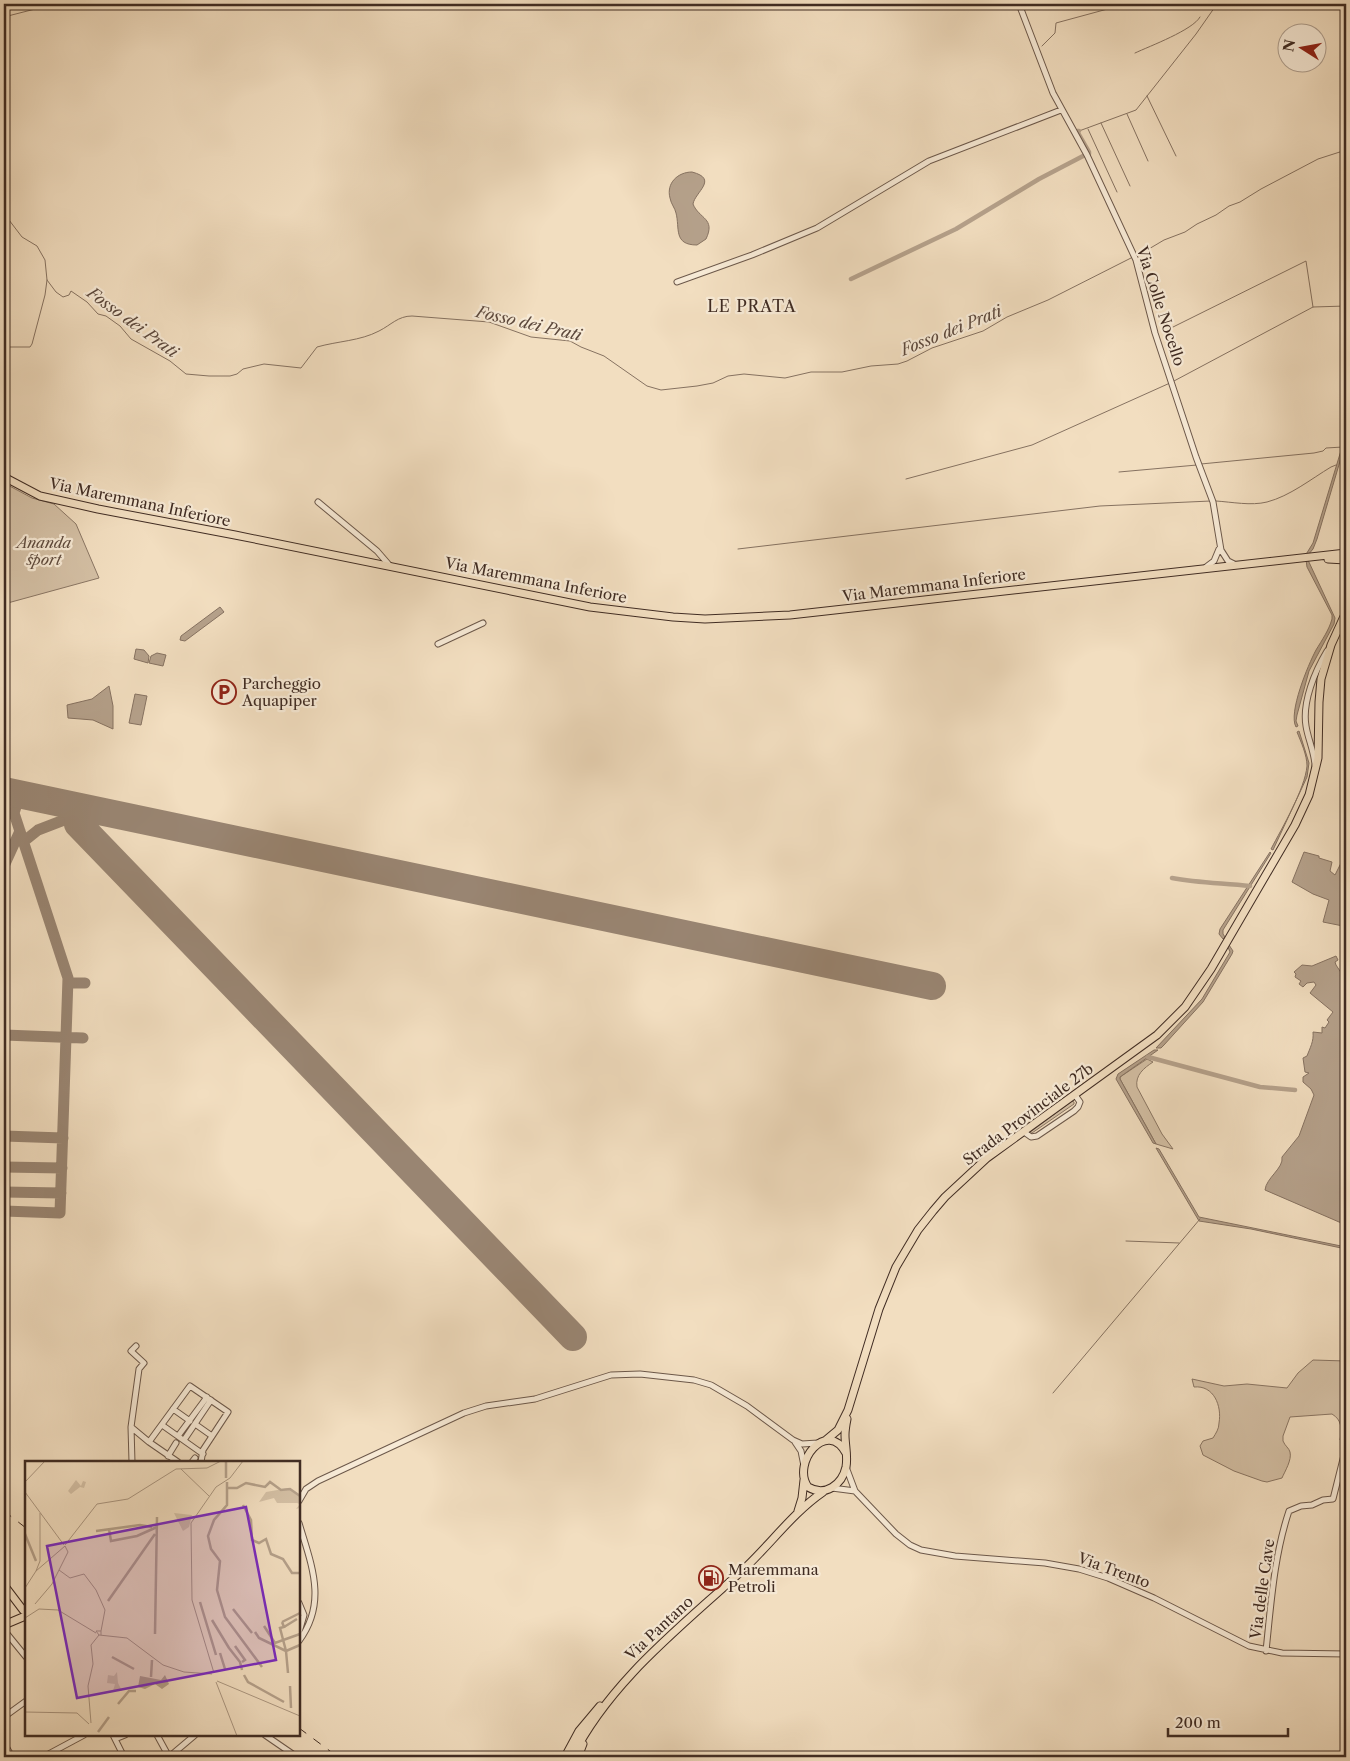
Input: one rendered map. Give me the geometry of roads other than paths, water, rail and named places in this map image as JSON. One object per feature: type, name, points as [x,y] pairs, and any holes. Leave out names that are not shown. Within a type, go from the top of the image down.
[{"type":"main road","name":"Via Maremmana Inferiore","points":[[4,477],[30,492],[51,499],[597,608],[705,619],[772,617],[832,611],[1346,553]]},
{"type":"main road","name":"Via Maremmana Inferiore","points":[[1313,557],[1346,560]]},
{"type":"main road","points":[[1315,773],[1318,752],[1320,689],[1326,659],[1331,645],[1344,622],[1346,612]]},
{"type":"main road","name":"Strada Provinciale 27b","points":[[848,1410],[879,1309],[896,1267],[918,1230],[946,1197],[988,1158],[1157,1035],[1185,1007],[1227,942],[1300,816],[1315,773]]},
{"type":"main road","points":[[797,1514],[802,1498],[804,1466],[808,1455],[818,1443],[826,1440],[838,1430],[848,1410]]},
{"type":"main road","points":[[804,1478],[810,1488],[823,1492],[832,1488],[839,1480],[846,1467],[845,1435],[848,1410]]},
{"type":"main road","points":[[826,1440],[838,1443],[846,1453]]},
{"type":"main road","name":"Via Pantano","points":[[575,1755],[593,1722],[612,1696],[643,1661],[748,1565],[797,1514],[823,1492]]},
{"type":"main road","points":[[4,1585],[24,1614],[4,1625]]},
{"type":"main road","points":[[565,1757],[587,1720],[612,1696]]},
{"type":"street","name":"Via Colle Nocello","points":[[1018,4],[1046,77],[1087,155],[1136,260],[1158,342],[1197,460],[1214,502],[1222,560],[1220,566]]},
{"type":"street","points":[[677,282],[752,255],[817,228],[929,161],[1062,110]]},
{"type":"street","points":[[318,502],[377,551],[390,566]]},
{"type":"street","points":[[1203,569],[1213,562],[1220,549],[1228,561],[1237,565]]},
{"type":"street","points":[[438,644],[483,622]]},
{"type":"street","points":[[1315,773],[1314,755],[1306,728],[1305,714],[1318,668],[1331,645]]},
{"type":"street","points":[[1306,728],[1319,727]]},
{"type":"street","points":[[1024,1132],[1032,1137],[1037,1136],[1074,1111],[1080,1102],[1075,1094]]},
{"type":"street","points":[[132,1461],[131,1427],[138,1369],[144,1363],[131,1351],[136,1346]]},
{"type":"street","points":[[300,1499],[306,1489],[320,1480],[464,1413],[486,1406],[535,1399],[615,1374],[640,1374],[708,1383],[747,1406],[793,1440],[802,1444],[818,1443]]},
{"type":"street","points":[[150,1442],[190,1386],[228,1412],[203,1450],[201,1461]]},
{"type":"street","points":[[178,1436],[192,1422],[209,1399]]},
{"type":"street","points":[[173,1409],[212,1436]]},
{"type":"street","points":[[184,1440],[192,1422]]},
{"type":"street","points":[[162,1425],[203,1454]]},
{"type":"street","points":[[131,1427],[176,1461]]},
{"type":"street","points":[[793,1440],[801,1452],[804,1466]]},
{"type":"street","points":[[168,1456],[176,1443]]},
{"type":"street","name":"Via delle Cave","points":[[1266,1651],[1277,1557],[1289,1511],[1323,1500],[1333,1499],[1346,1447]]},
{"type":"street","points":[[832,1488],[856,1491],[846,1467]]},
{"type":"street","name":"Via Trento","points":[[856,1491],[896,1534],[915,1548],[946,1555],[1045,1563],[1088,1572],[1154,1598],[1249,1646],[1282,1653],[1346,1654]]},
{"type":"street","points":[[300,1526],[314,1573],[316,1587],[312,1617],[300,1639]]},
{"type":"street","points":[[300,1605],[304,1615],[300,1629]]},
{"type":"street","points":[[4,1630],[25,1656]]},
{"type":"street","points":[[4,1718],[25,1702]]},
{"type":"street","points":[[43,1757],[82,1736]]},
{"type":"street","points":[[158,1736],[169,1757],[194,1736]]},
{"type":"street","points":[[266,1736],[295,1756]]},
{"type":"street","points":[[114,1737],[124,1757]]},
{"type":"street","points":[[4,1743],[12,1757]]},
{"type":"waterway","points":[[4,17],[39,8],[46,4]]},
{"type":"waterway","points":[[222,4],[256,9],[281,7],[289,4]]},
{"type":"waterway","points":[[1042,46],[1055,33],[1056,23],[1126,4]]},
{"type":"waterway","points":[[1079,131],[1136,110],[1196,34],[1217,4]]},
{"type":"waterway","points":[[1135,53],[1180,32],[1196,22],[1200,17]]},
{"type":"waterway","points":[[1147,96],[1176,156]]},
{"type":"waterway","points":[[1127,114],[1148,161]]},
{"type":"waterway","points":[[1101,123],[1130,186]]},
{"type":"waterway","points":[[1088,129],[1117,192]]},
{"type":"waterway","points":[[1079,131],[1077,131],[1089,154]]},
{"type":"waterway","name":"Fosso dei Prati","points":[[1137,256],[1164,240],[1185,232],[1229,206],[1240,202],[1318,159],[1346,150]]},
{"type":"waterway","points":[[851,279],[956,229],[1039,179],[1085,155]]},
{"type":"waterway","name":"Fosso dei Prati","points":[[4,218],[9,220],[22,237],[37,246],[45,260],[47,280],[56,292],[63,297],[69,295],[71,291],[87,302],[98,314],[106,316],[120,326],[131,339],[170,361],[186,374],[209,376],[230,376],[237,374],[243,369],[264,364],[301,368],[317,347],[364,337],[407,316],[489,322],[531,337],[570,341],[604,356],[647,386],[661,390],[713,383],[728,376],[744,374],[785,378],[811,372],[842,372],[871,366],[898,364],[932,348],[983,331],[1007,317],[1048,300],[1133,257]]},
{"type":"waterway","points":[[1167,330],[1306,261],[1313,307]]},
{"type":"waterway","points":[[4,347],[30,347],[32,344],[47,280]]},
{"type":"waterway","points":[[1174,381],[1313,307],[1346,306]]},
{"type":"waterway","points":[[906,479],[1032,445],[1170,383]]},
{"type":"waterway","points":[[1201,464],[1314,453],[1323,451],[1326,448],[1343,447]]},
{"type":"waterway","points":[[1119,472],[1197,465]]},
{"type":"waterway","points":[[1216,501],[1248,504],[1267,502],[1292,491],[1336,465]]},
{"type":"waterway","points":[[738,549],[1100,506],[1211,501]]},
{"type":"waterway","points":[[1172,878],[1250,886]]},
{"type":"waterway","points":[[1148,1057],[1260,1087],[1295,1090]]},
{"type":"waterway","points":[[1053,1393],[1200,1219]]},
{"type":"waterway","points":[[1126,1241],[1179,1243]]},
{"type":"railway","points":[[4,1511],[25,1527]]},
{"type":"railway","points":[[300,1729],[338,1757]]},
{"type":"place","name":"Parcheggio Aquapiper","points":[[224,692]]},
{"type":"place","name":"Maremmana Petroli","points":[[711,1578]]},
{"type":"district","name":"LE PRATA","points":[[752,306]]},
{"type":"park label","name":"Ananda sport","points":[[44,550]]}]
